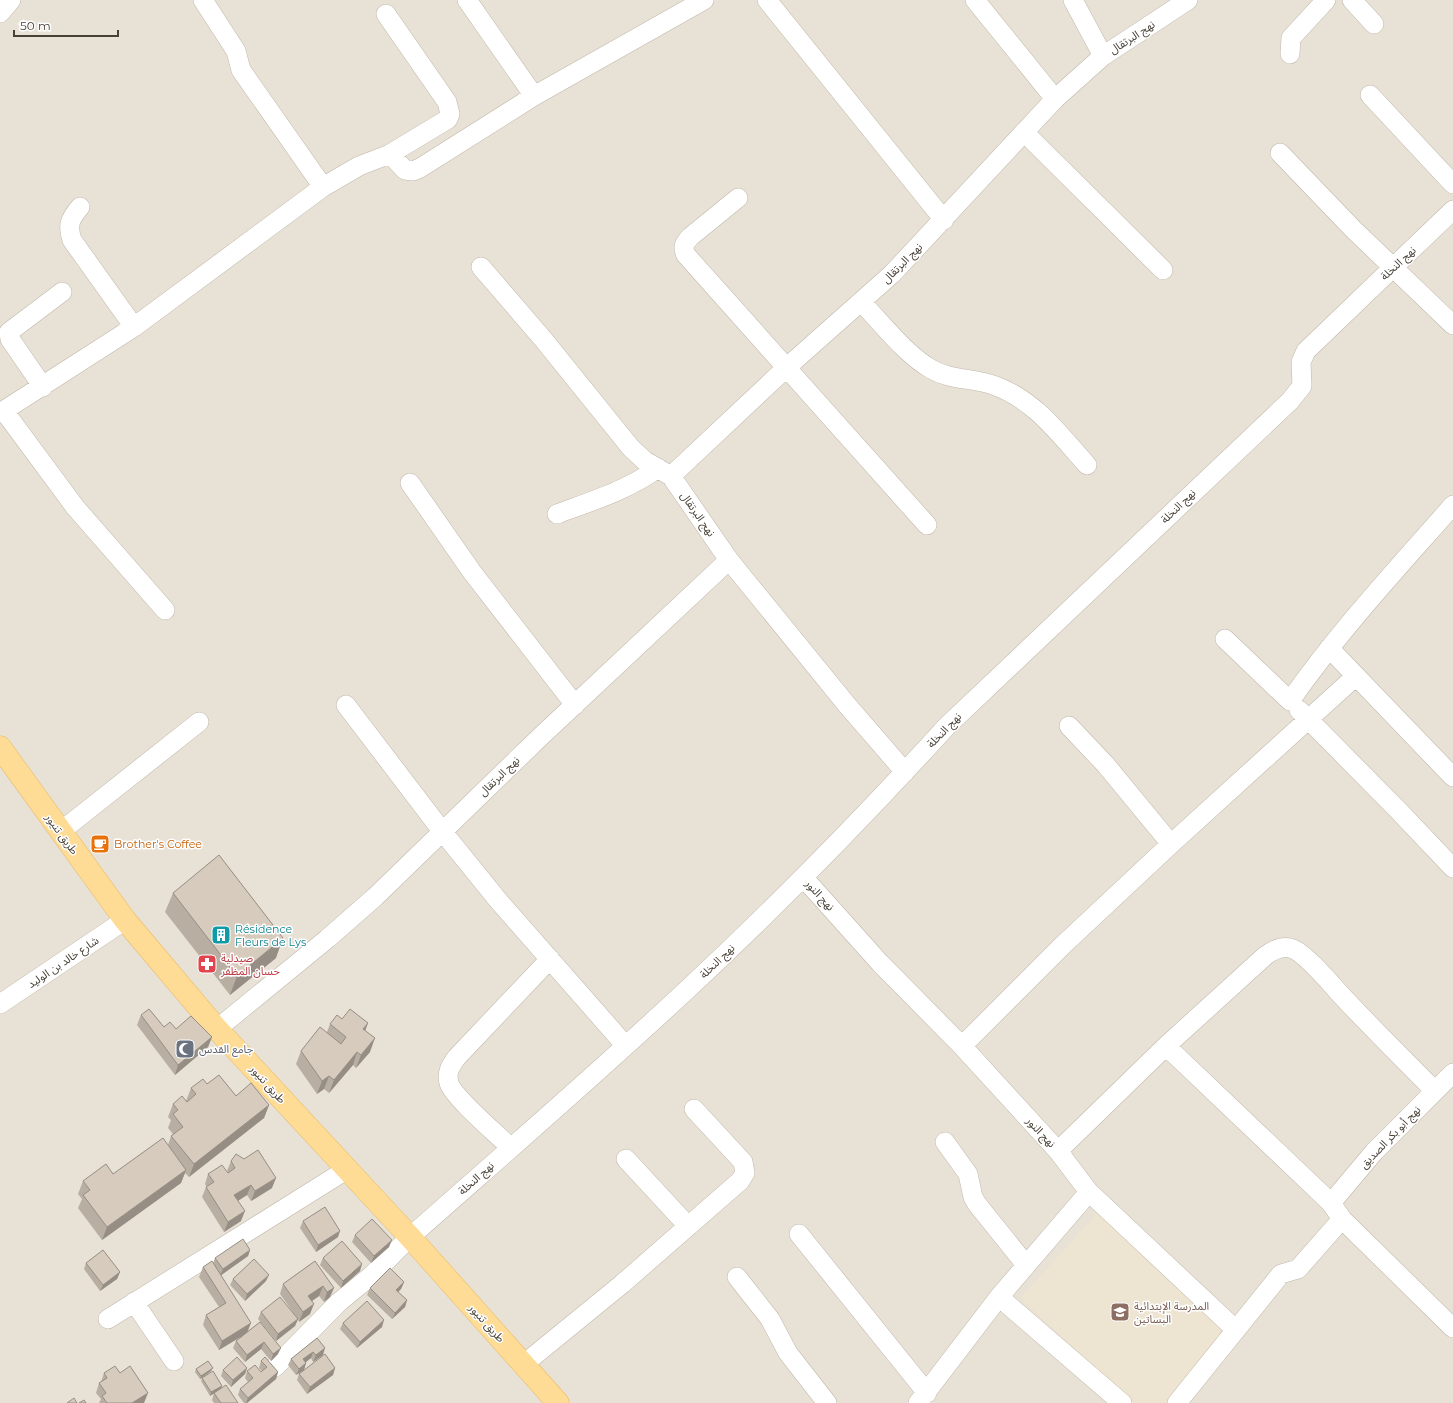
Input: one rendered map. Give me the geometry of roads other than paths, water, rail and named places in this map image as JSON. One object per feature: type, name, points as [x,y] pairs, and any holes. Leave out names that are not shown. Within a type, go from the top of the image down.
[{"type":"main road","name":"طريق تنيور","points":[[0,747],[125,920],[217,1029],[346,1170],[410,1237],[558,1403]]},
{"type":"street","points":[[0,13],[11,0]]},
{"type":"street","points":[[203,0],[236,51],[241,70],[323,187]]},
{"type":"street","points":[[466,0],[534,96]]},
{"type":"street","points":[[390,154],[405,170],[413,171],[420,168],[534,96],[684,5],[704,0]]},
{"type":"street","points":[[767,0],[944,220]]},
{"type":"street","points":[[975,0],[1055,99]]},
{"type":"street","points":[[1073,0],[1103,56]]},
{"type":"street","name":"نهج البرتقال","points":[[217,1029],[327,939],[730,560],[665,472],[892,274],[944,220],[1055,99],[1103,56],[1188,0]]},
{"type":"street","points":[[1290,54],[1291,38],[1326,0]]},
{"type":"street","points":[[1352,0],[1374,24]]},
{"type":"street","points":[[165,610],[75,507],[2,412],[134,327],[323,187],[359,166],[390,154],[448,119],[450,114],[447,102],[386,14]]},
{"type":"street","points":[[1370,95],[1453,184]]},
{"type":"street","points":[[1024,132],[1163,270]]},
{"type":"street","points":[[1280,154],[1353,229],[1453,325]]},
{"type":"street","points":[[738,198],[684,243],[683,249],[686,255],[927,525]]},
{"type":"street","points":[[80,206],[70,218],[68,229],[72,240],[134,327]]},
{"type":"street","name":"نهج النخلة","points":[[275,1367],[339,1302],[370,1276],[410,1237],[691,986],[803,877],[905,772],[947,726],[1220,465],[1290,401],[1302,386],[1301,362],[1306,351],[1453,210]]},
{"type":"street","points":[[481,267],[543,339],[630,448],[645,461],[665,472]]},
{"type":"street","points":[[43,387],[10,339],[9,332],[62,292]]},
{"type":"street","points":[[861,302],[913,356],[931,369],[948,377],[992,384],[1023,399],[1038,412],[1086,465]]},
{"type":"street","points":[[557,514],[665,472]]},
{"type":"street","points":[[410,483],[472,572],[575,705]]},
{"type":"street","points":[[1290,701],[1329,648],[1453,505]]},
{"type":"street","points":[[730,560],[847,705],[905,772]]},
{"type":"street","points":[[1225,639],[1308,719],[1453,868]]},
{"type":"street","points":[[1329,648],[1451,768]]},
{"type":"street","points":[[962,1046],[1063,945],[1171,844],[1356,676]]},
{"type":"street","points":[[346,705],[442,831],[497,899],[625,1045]]},
{"type":"street","points":[[60,832],[199,722]]},
{"type":"street","points":[[1069,726],[1105,764],[1171,844]]},
{"type":"street","name":"نهج النور","points":[[803,877],[880,963],[962,1046],[1058,1151],[1089,1192],[1236,1330]]},
{"type":"street","name":"شارع خالد بن الوليد","points":[[0,1004],[125,920]]},
{"type":"street","points":[[1058,1151],[1166,1046],[1265,956],[1279,948],[1286,947],[1297,952],[1320,973],[1435,1091]]},
{"type":"street","points":[[511,1148],[458,1096],[449,1084],[447,1075],[450,1066],[457,1057],[550,958]]},
{"type":"street","points":[[1166,1046],[1331,1203],[1342,1219],[1453,1328]]},
{"type":"street","name":"نهج أبو بكر الصديق","points":[[1331,1203],[1374,1152],[1453,1073]]},
{"type":"street","points":[[524,1364],[740,1181],[745,1173],[743,1162],[694,1109]]},
{"type":"street","points":[[945,1142],[968,1174],[973,1197],[977,1204],[1026,1265]]},
{"type":"street","points":[[626,1159],[688,1226]]},
{"type":"street","points":[[108,1319],[346,1170]]},
{"type":"street","points":[[799,1234],[923,1398],[999,1297],[1089,1192]]},
{"type":"street","points":[[1177,1403],[1281,1274],[1298,1269],[1342,1219]]},
{"type":"street","points":[[737,1277],[770,1319],[788,1353],[827,1403]]},
{"type":"street","points":[[999,1297],[1122,1403]]},
{"type":"street","points":[[134,1302],[174,1361]]},
{"type":"place","name":"Brother's Coffee","points":[[100,844]]},
{"type":"place","name":"Résidence Fleurs de Lys","points":[[221,935]]},
{"type":"place","name":"صيدلية حسان المظفر","points":[[207,964]]},
{"type":"place","name":"جامع القدس","points":[[185,1049]]},
{"type":"place","name":"المدرسة الإبتدائية البساتين","points":[[1120,1312]]}]
